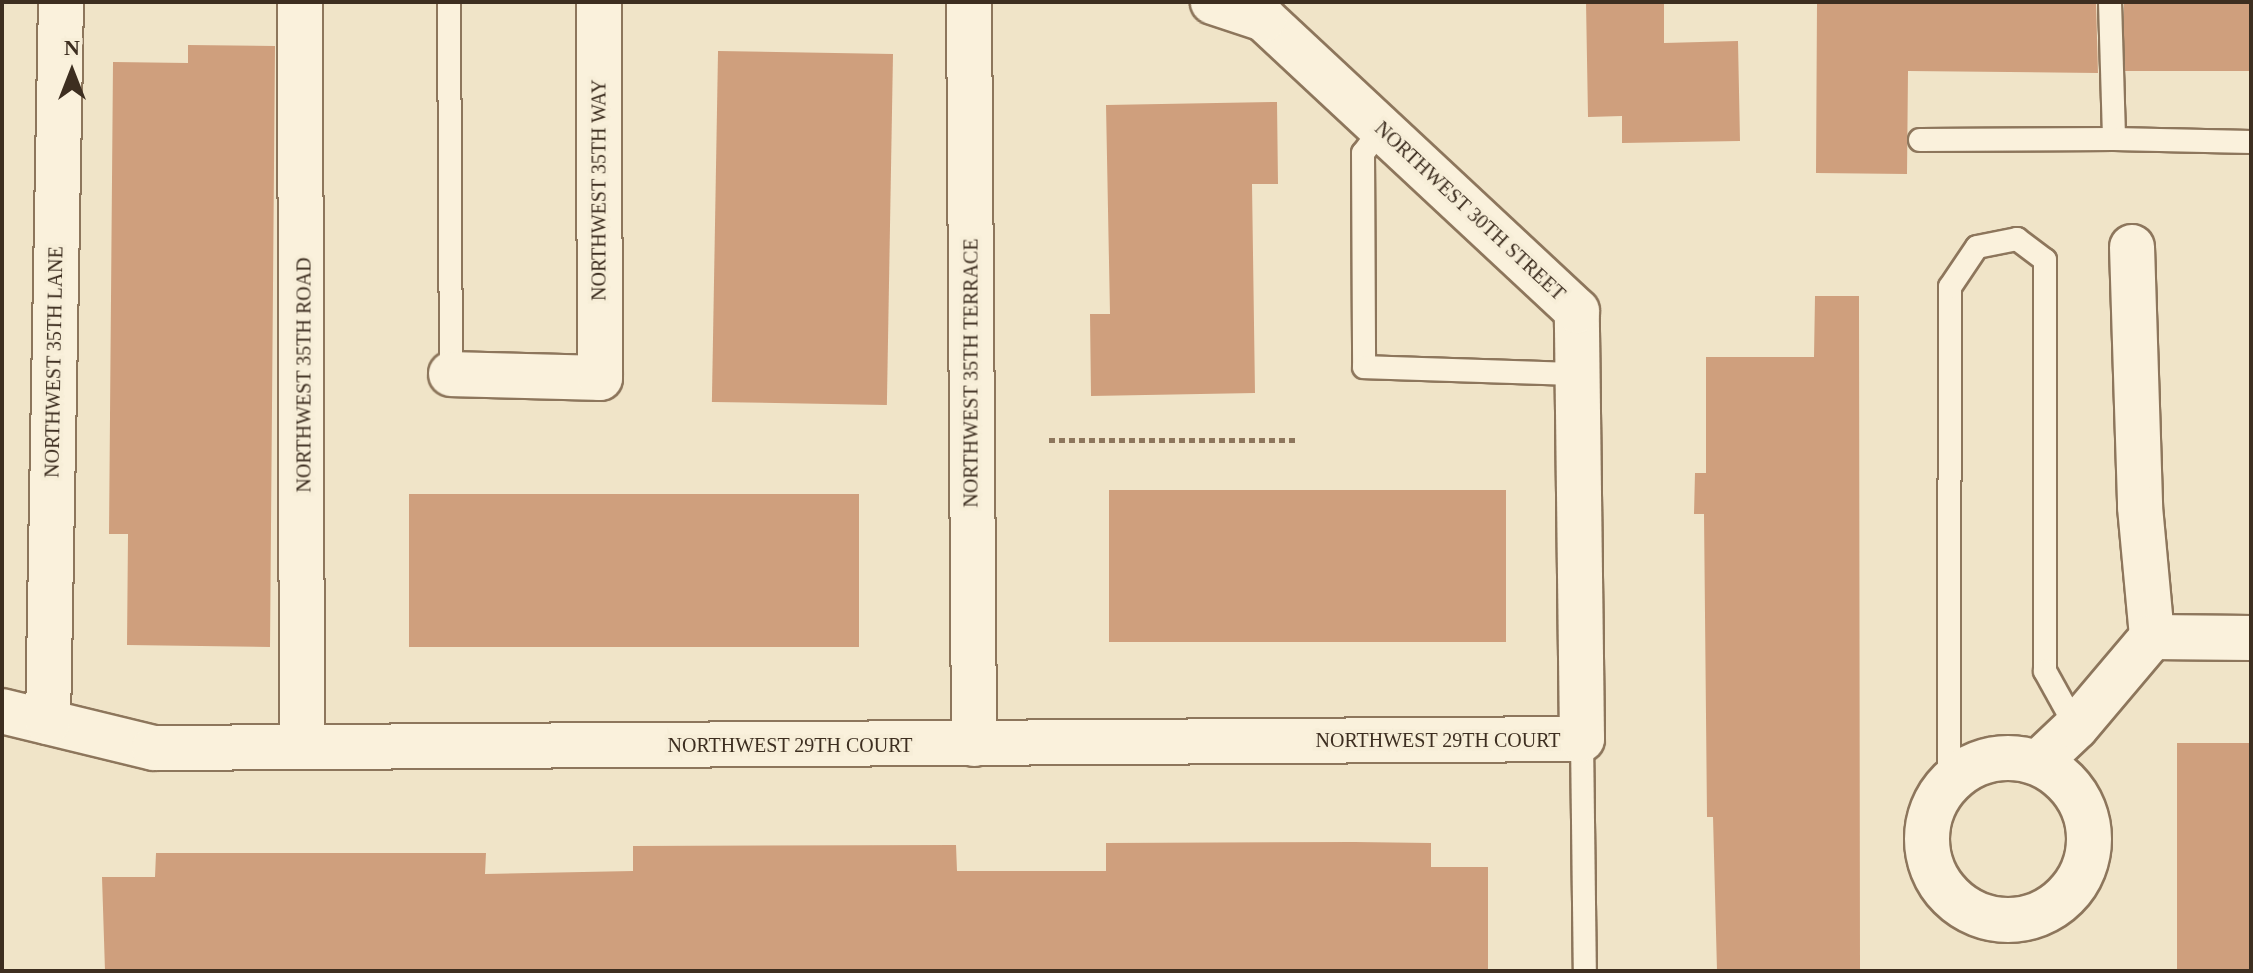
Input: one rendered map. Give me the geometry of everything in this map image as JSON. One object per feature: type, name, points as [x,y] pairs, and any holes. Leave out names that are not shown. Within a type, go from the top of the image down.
[{"type":"street","name":"NORTHWEST 35TH LANE","points":[[48,722],[61,2]]},
{"type":"street","name":"NORTHWEST 35TH ROAD","points":[[300,2],[302,747]]},
{"type":"street","name":"NORTHWEST 35TH WAY","points":[[451,374],[600,378],[599,2]]},
{"type":"street","name":"NORTHWEST 35TH TERRACE","points":[[969,2],[974,744]]},
{"type":"street","name":"NORTHWEST 30TH STREET","points":[[1213,2],[1264,19],[1577,311],[1582,739]]},
{"type":"street","points":[[2038,763],[2076,727],[2152,637],[2140,507],[2132,247]]},
{"type":"street","points":[[2152,637],[2251,638]]},
{"type":"street","name":"NORTHWEST 29TH COURT","points":[[2,711],[154,748],[1582,739]]},
{"type":"street","points":[[2007,758],[2038,763],[2065,781],[2083,807],[2090,838],[2084,870],[2067,896],[2041,914],[2009,921],[1978,915],[1951,897],[1933,871],[1926,841],[1932,809],[1949,782],[1976,764],[2007,758]]},
{"type":"lane","points":[[449,2],[451,374]]},
{"type":"lane","points":[[2110,2],[2114,139]]},
{"type":"lane","points":[[1382,128],[1363,153],[1364,367],[1578,374]]},
{"type":"lane","points":[[1920,140],[2251,142]]},
{"type":"lane","points":[[1949,782],[1950,287],[1977,247],[2017,239],[2045,260],[2045,671],[2076,727]]},
{"type":"lane","points":[[1582,739],[1585,971]]},
{"type":"path","points":[[1049,440],[1298,440]]},
{"type":"building","points":[[1586,2],[1664,2],[1664,43],[1738,41],[1740,141],[1622,143],[1622,116],[1588,117]]},
{"type":"building","points":[[1817,2],[2096,2],[2098,73],[1908,71],[1907,174],[1816,173]]},
{"type":"building","points":[[2124,2],[2251,2],[2251,71],[2124,71]]},
{"type":"building","points":[[188,45],[275,46],[270,647],[127,645],[128,534],[109,534],[113,62],[188,63]]},
{"type":"building","points":[[718,51],[893,54],[887,405],[712,402]]},
{"type":"building","points":[[1277,102],[1278,184],[1252,184],[1255,393],[1091,396],[1090,314],[1110,314],[1106,105]]},
{"type":"building","points":[[1815,296],[1859,296],[1860,971],[1717,971],[1713,817],[1707,817],[1704,514],[1694,514],[1695,473],[1706,473],[1706,357],[1814,357]]},
{"type":"building","points":[[1109,490],[1506,490],[1506,642],[1109,642]]},
{"type":"building","points":[[409,494],[859,494],[859,647],[409,647]]},
{"type":"building","points":[[2177,743],[2251,743],[2251,971],[2177,971]]},
{"type":"building","points":[[1106,843],[1431,843],[1431,867],[1488,867],[1488,971],[105,971],[102,877],[155,877],[156,853],[486,853],[485,874],[633,871],[633,846],[956,845],[957,871],[1106,871]]}]
